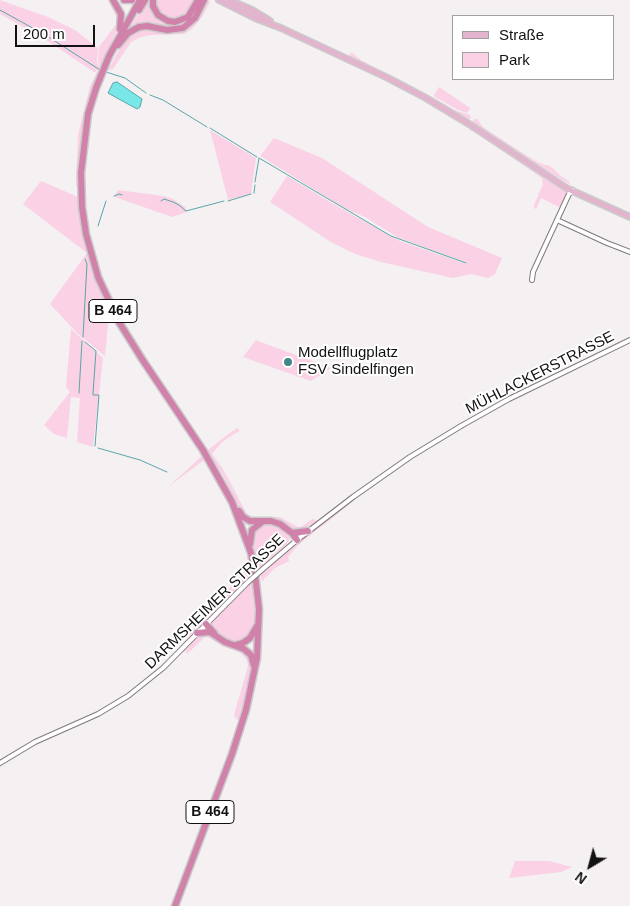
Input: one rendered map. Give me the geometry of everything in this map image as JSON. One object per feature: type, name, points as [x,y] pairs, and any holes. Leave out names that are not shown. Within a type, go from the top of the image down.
[{"type":"highway","points":[[111,52],[122,21],[121,14],[113,0]]},
{"type":"highway","points":[[124,0],[132,0]]},
{"type":"highway","name":"B 464","points":[[140,0],[111,52],[85,131],[81,172],[82,207],[88,243],[102,286],[128,338],[200,445],[232,502],[249,548],[258,593],[259,619],[255,672],[246,710],[176,906]]},
{"type":"highway","name":"B 464","points":[[106,66],[145,0]]},
{"type":"highway","points":[[153,0],[153,6],[158,15],[164,20],[172,22],[186,18],[197,2]]},
{"type":"highway","points":[[118,45],[128,33],[139,27],[147,26],[167,30],[184,28],[195,18],[204,0]]},
{"type":"highway","points":[[232,502],[246,519],[251,522],[276,522],[290,531],[296,541]]},
{"type":"highway","points":[[249,548],[252,530],[264,522]]},
{"type":"highway","points":[[290,531],[308,531]]},
{"type":"highway","points":[[235,645],[243,643],[250,638],[255,631],[259,619]]},
{"type":"highway","points":[[205,624],[213,634],[225,642],[244,649],[251,655],[255,672]]},
{"type":"highway","points":[[197,633],[213,634]]},
{"type":"main road","points":[[219,0],[417,93],[469,124],[561,185],[630,217]]},
{"type":"main road","points":[[229,0],[252,10],[281,28]]},
{"type":"street","points":[[532,280],[532,272],[569,194],[573,190]]},
{"type":"street","points":[[557,220],[630,252]]},
{"type":"street","name":"MÜHLACKERSTRASSE","points":[[461,426],[509,399],[630,340]]},
{"type":"street","name":"DARMSHEIMER STRASSE","points":[[0,763],[35,742],[98,714],[128,696],[163,668],[247,583],[308,531],[375,481],[461,426]]},
{"type":"green space","points":[[0,0],[48,17],[75,30],[98,48],[97,63],[101,68],[100,70],[94,72],[43,38],[0,14]]},
{"type":"green space","points":[[108,0],[111,0],[118,11],[119,26],[101,67],[98,63],[99,47],[117,23],[116,16]]},
{"type":"green space","points":[[147,0],[152,0],[152,7],[172,24],[196,9],[191,18],[174,29],[151,25],[128,31]]},
{"type":"green space","points":[[154,0],[194,0],[188,14],[176,21],[158,13]]},
{"type":"green space","points":[[207,0],[210,2],[202,17],[192,29],[184,34],[141,37],[131,42],[113,69],[108,70],[125,39],[140,28],[183,31],[196,21]]},
{"type":"green space","points":[[351,52],[361,60],[457,111],[470,115],[471,118],[467,120],[350,58]]},
{"type":"green space","points":[[97,72],[99,72],[83,125],[79,157],[79,187],[76,186],[78,135],[90,86]]},
{"type":"green space","points":[[439,87],[470,108],[467,113],[435,97],[434,95]]},
{"type":"green space","points":[[474,119],[477,119],[483,127],[521,152],[539,163],[550,166],[570,182],[569,184],[482,130],[472,122]]},
{"type":"green space","points":[[470,128],[564,189],[567,194],[561,208],[541,198],[536,209],[534,208],[543,184],[542,178],[473,131],[470,131]]},
{"type":"green space","points":[[210,130],[256,158],[251,194],[228,200]]},
{"type":"green space","points":[[274,138],[322,158],[428,227],[502,258],[495,274],[488,278],[471,274],[453,278],[381,262],[355,254],[331,242],[270,202],[287,176],[400,241],[467,263],[397,237],[365,217],[346,209],[260,156]]},
{"type":"green space","points":[[41,181],[78,197],[87,253],[23,204]]},
{"type":"green space","points":[[118,190],[173,199],[185,207],[187,212],[172,217],[115,197]]},
{"type":"green space","points":[[87,253],[109,312],[105,356],[78,334],[50,304]]},
{"type":"green space","points":[[71,329],[103,358],[93,447],[77,442],[80,398],[71,397],[67,438],[54,434],[44,425],[70,392],[66,387]]},
{"type":"green space","name":"Modellflugplatz FSV Sindelfingen","points":[[256,340],[331,368],[311,381],[243,357]]},
{"type":"green space","points":[[237,428],[239,431],[222,442],[212,454],[223,469],[247,514],[252,517],[280,517],[298,527],[312,519],[317,522],[300,531],[292,530],[284,523],[249,519],[240,510],[223,475],[207,451]]},
{"type":"green space","points":[[203,455],[233,511],[245,550],[232,511],[204,460],[168,487]]},
{"type":"green space","points":[[350,501],[351,503],[298,545],[288,557],[289,561],[275,568],[262,581],[260,575]]},
{"type":"green space","points":[[271,523],[284,529],[290,539],[286,545],[258,569],[252,543],[252,534],[262,524]]},
{"type":"green space","points":[[249,566],[251,575],[181,648],[200,621]]},
{"type":"green space","points":[[252,582],[254,628],[250,637],[236,643],[231,642],[230,639],[229,641],[220,636],[213,629],[212,622]]},
{"type":"green space","points":[[205,633],[250,655],[251,668],[240,720],[236,719],[234,715],[248,666],[247,660],[240,652],[222,646],[208,637],[205,637],[187,654],[186,652],[191,646],[185,652],[183,650]]},
{"type":"green space","points":[[515,861],[549,861],[572,867],[561,872],[509,878]]},
{"type":"water","points":[[117,82],[142,99],[140,107],[137,109],[108,93],[113,83]]},
{"type":"waterway","points":[[0,10],[47,36],[100,70]]},
{"type":"waterway","points":[[106,72],[125,78],[146,93]]},
{"type":"waterway","points":[[150,95],[163,100],[207,127]]},
{"type":"waterway","points":[[210,128],[257,157]]},
{"type":"waterway","points":[[255,182],[259,158],[391,236],[466,263]]},
{"type":"waterway","points":[[254,193],[255,185]]},
{"type":"waterway","points":[[228,201],[251,194]]},
{"type":"waterway","points":[[114,196],[122,195]]},
{"type":"waterway","points":[[161,201],[164,199],[173,202],[186,211],[224,201]]},
{"type":"waterway","points":[[98,226],[106,201]]},
{"type":"waterway","points":[[83,337],[87,264],[85,259]]},
{"type":"waterway","points":[[79,393],[82,341]]},
{"type":"waterway","points":[[85,342],[96,351],[93,395],[99,395],[95,446]]},
{"type":"waterway","points":[[98,448],[140,460],[167,472]]},
{"type":"place","name":"Modellflugplatz FSV Sindelfingen","points":[[288,362]]}]
